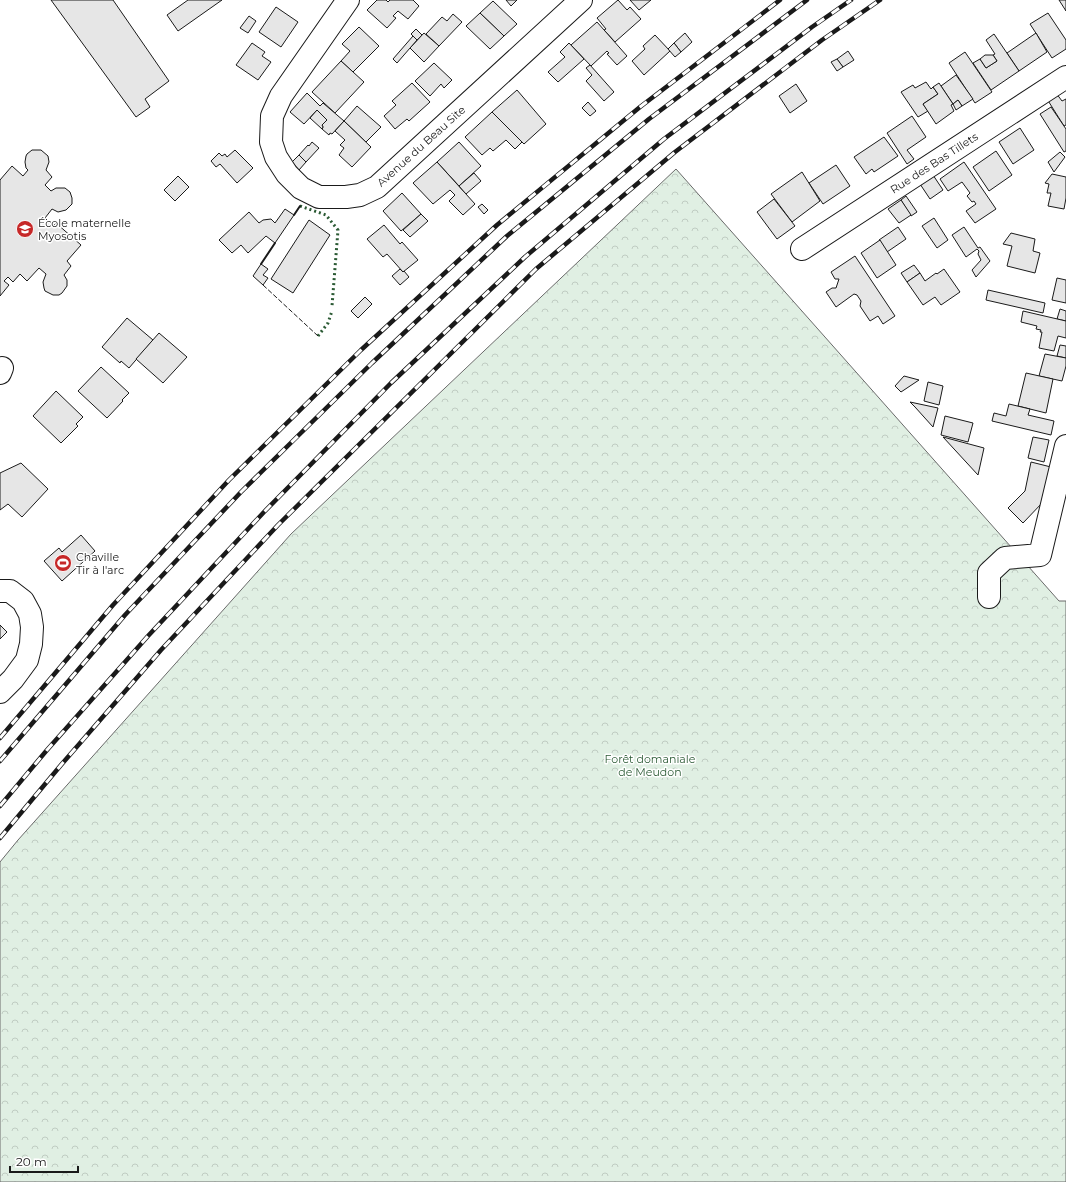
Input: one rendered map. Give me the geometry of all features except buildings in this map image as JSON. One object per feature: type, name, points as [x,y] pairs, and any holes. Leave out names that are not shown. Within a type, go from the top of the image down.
[{"type":"street","name":"Avenue du Beau Site","points":[[348,0],[281,96],[272,116],[271,142],[276,157],[286,174],[301,188],[319,197],[346,197],[360,195],[377,187],[581,0]]},
{"type":"street","name":"Rue des Bas Tillets","points":[[802,249],[1066,77]]},
{"type":"street","points":[[989,597],[989,573],[1005,558],[1040,555],[1066,446]]},
{"type":"street","points":[[0,591],[10,591],[23,601],[30,614],[32,627],[31,644],[27,660],[13,679],[0,692]]},
{"type":"green space","name":"Forêt domaniale de Meudon","points":[[676,169],[1059,601],[1066,601],[1066,1182],[0,1182],[0,862],[291,534]]},
{"type":"railway","points":[[0,738],[113,605],[229,480],[361,350],[497,225],[640,107],[780,0]]},
{"type":"railway","points":[[0,761],[125,615],[241,492],[372,363],[507,236],[649,119],[807,0]]},
{"type":"railway","points":[[0,806],[47,750],[148,636],[264,512],[391,383],[525,257],[664,139],[812,27],[851,0]]},
{"type":"railway","points":[[0,838],[161,650],[278,525],[536,269],[675,152],[822,40],[880,0]]},
{"type":"hedge","points":[[300,206],[326,215],[338,230],[332,306]]},
{"type":"hedge","points":[[318,336],[328,323],[332,311]]},
{"type":"fence","points":[[263,285],[318,336]]},
{"type":"wall","points":[[294,215],[300,206]]},
{"type":"wall","points":[[261,264],[275,243]]},
{"type":"place","name":"École maternelle Myosotis","points":[[25,229]]},
{"type":"place","name":"Chaville Tir à l'arc","points":[[63,563]]}]
